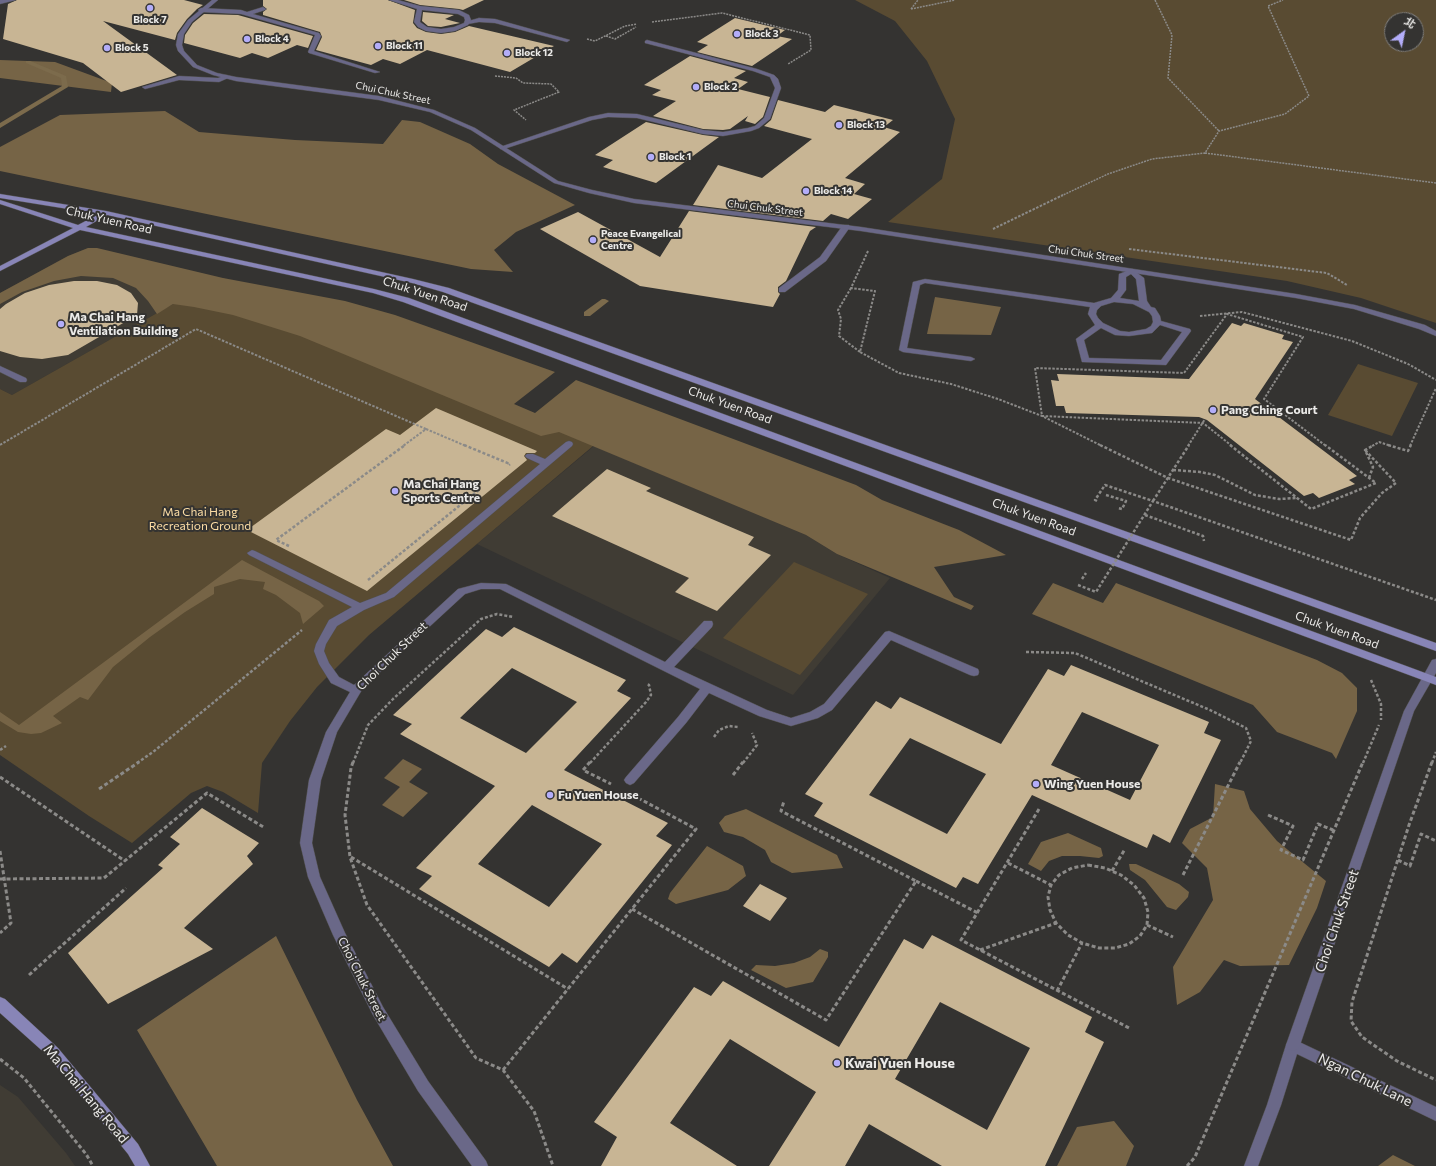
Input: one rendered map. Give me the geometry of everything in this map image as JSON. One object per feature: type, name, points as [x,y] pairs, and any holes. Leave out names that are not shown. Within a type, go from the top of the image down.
[{"type":"main road","name":"Chuk Yuen Road","points":[[0,196],[106,213],[413,281],[458,294],[745,396],[1436,647]]},
{"type":"main road","name":"Chuk Yuen Road","points":[[0,202],[78,227],[374,291],[406,300],[1432,680]]},
{"type":"main road","points":[[0,269],[106,213]]},
{"type":"main road","name":"Ma Chai Hang Road","points":[[2,1008],[53,1052],[133,1149],[144,1166]]},
{"type":"street","points":[[0,2],[13,0]]},
{"type":"street","name":"Chui Chuk Street","points":[[215,0],[201,10],[190,21],[181,34],[179,45],[181,51],[188,61],[196,66],[226,77],[359,95],[417,106],[462,123],[556,182],[591,192],[650,203],[846,227],[1296,296],[1347,306],[1422,327],[1436,334]]},
{"type":"street","points":[[392,0],[420,8],[459,12],[468,18],[468,22]]},
{"type":"street","points":[[420,8],[417,22],[420,26],[426,29],[450,30],[463,26],[468,22],[479,20],[495,21],[567,40]]},
{"type":"street","points":[[247,14],[263,9]]},
{"type":"street","points":[[201,10],[247,14],[310,32],[318,35],[310,52],[377,72]]},
{"type":"street","points":[[310,32],[320,28]]},
{"type":"street","points":[[502,148],[591,118],[608,115],[637,116],[698,131],[723,134],[749,130],[757,127],[767,119],[778,88],[775,79],[772,76],[755,70],[647,42]]},
{"type":"street","points":[[145,87],[179,78],[219,80],[226,77]]},
{"type":"street","points":[[782,290],[823,259],[846,227]]},
{"type":"street","points":[[1114,300],[1122,290],[1122,276],[1132,271],[1140,278],[1140,293],[1143,301],[1156,316],[1157,322],[1155,327],[1149,331],[1129,334],[1113,331],[1100,325],[1094,320],[1092,314],[1094,309],[1096,306],[1105,301],[1114,300],[1135,302],[1148,308]]},
{"type":"street","points":[[971,359],[903,350],[916,284],[925,281],[1096,306]]},
{"type":"street","points":[[1100,325],[1080,339],[1085,360],[1163,363],[1187,330],[1157,322]]},
{"type":"street","points":[[0,369],[23,380]]},
{"type":"street","points":[[355,690],[335,680],[324,664],[320,651],[325,635],[333,623],[360,607],[390,595],[568,444]]},
{"type":"street","points":[[530,456],[546,463]]},
{"type":"street","points":[[252,553],[360,607]]},
{"type":"street","name":"Choi Chuk Street","points":[[481,1166],[423,1086],[378,1011],[339,935],[314,877],[306,843],[315,780],[332,732],[355,690],[462,591],[481,586],[502,586],[707,688],[763,713],[791,722],[814,715],[828,707],[889,635],[974,672]]},
{"type":"street","points":[[667,667],[708,624]]},
{"type":"street","name":"Choi Chuk Street","points":[[1251,1166],[1274,1105],[1293,1045],[1409,711],[1432,680],[1436,663]]},
{"type":"street","points":[[630,780],[682,720],[707,688]]},
{"type":"street","name":"Ngan Chuk Lane","points":[[1293,1045],[1436,1114]]},
{"type":"path","points":[[918,0],[911,9],[955,0]]},
{"type":"path","points":[[1155,0],[1172,35],[1168,78],[1219,131]]},
{"type":"path","points":[[1205,153],[1219,131],[1285,114],[1310,96],[1268,6],[1283,0]]},
{"type":"path","points":[[648,23],[722,13],[810,35],[811,50],[788,64]]},
{"type":"path","points":[[584,38],[595,41],[625,26],[640,24]]},
{"type":"path","points":[[495,76],[516,78],[523,83],[551,84],[559,92],[514,110],[532,124]]},
{"type":"path","points":[[989,230],[1108,174],[1152,159],[1205,153],[1436,183]]},
{"type":"path","points":[[874,252],[867,251],[851,288],[838,310],[841,319],[840,336],[845,342],[860,352],[899,373],[951,384],[998,399],[1042,416],[1168,478],[1352,540],[1360,518],[1382,493],[1396,483],[1365,450]]},
{"type":"path","points":[[851,288],[875,291],[860,352]]},
{"type":"path","points":[[1193,317],[1242,312],[1352,341],[1408,364],[1436,380]]},
{"type":"path","points":[[1042,416],[1035,368],[1184,373],[1227,314]]},
{"type":"path","points":[[1042,416],[1202,423],[1311,509],[1376,483],[1264,399],[1303,337],[1227,314]]},
{"type":"path","points":[[0,445],[196,329],[510,464],[504,469]]},
{"type":"path","points":[[1365,450],[1379,442],[1408,451],[1436,388]]},
{"type":"path","points":[[1078,585],[1096,592],[1205,419]]},
{"type":"path","points":[[290,547],[276,540],[426,429]]},
{"type":"path","points":[[1365,450],[1373,467],[1369,478]]},
{"type":"path","points":[[1173,470],[1215,475],[1255,495],[1279,499],[1298,498]]},
{"type":"path","points":[[341,598],[358,581],[363,583],[486,484]]},
{"type":"path","points":[[1101,502],[1095,500],[1105,485],[1436,600]]},
{"type":"path","points":[[1106,494],[1126,501],[1122,509],[1115,507]]},
{"type":"path","points":[[1145,515],[1203,536],[1205,543]]},
{"type":"path","points":[[516,618],[497,614],[481,619],[393,699],[368,724],[351,768],[345,815],[350,857],[367,905],[476,1058],[503,1070],[534,1111],[553,1166]]},
{"type":"path","points":[[99,788],[153,752],[304,629]]},
{"type":"path","points":[[1026,652],[1075,653],[1210,710],[1246,728],[1251,742],[1183,876]]},
{"type":"path","points":[[1187,1166],[1195,1157],[1381,719],[1381,704],[1371,680],[1365,676]]},
{"type":"path","points":[[642,681],[649,685],[651,695],[646,702]]},
{"type":"path","points":[[714,737],[719,730],[728,726],[741,728]]},
{"type":"path","points":[[733,775],[757,745],[754,734],[748,731]]},
{"type":"path","points":[[0,750],[6,746]]},
{"type":"path","points":[[1436,752],[1409,825],[1352,1002],[1351,1021],[1362,1037],[1397,1061],[1436,1080]]},
{"type":"path","points":[[0,776],[125,861]]},
{"type":"path","points":[[0,880],[104,878],[207,793],[265,828]]},
{"type":"path","points":[[784,801],[780,811],[978,913]]},
{"type":"path","points":[[1039,809],[961,940],[1131,1029]]},
{"type":"path","points":[[503,1070],[696,829],[670,815]]},
{"type":"path","points":[[1268,815],[1293,826],[1282,850],[1303,860],[1318,824],[1333,830]]},
{"type":"path","points":[[1398,860],[1410,866],[1421,834],[1436,840]]},
{"type":"path","points":[[1112,871],[1125,849]]},
{"type":"path","points":[[0,851],[11,923],[0,933]]},
{"type":"path","points":[[350,857],[568,989]]},
{"type":"path","points":[[1008,863],[1051,884]]},
{"type":"path","points":[[1088,865],[1105,868],[1121,875],[1134,885],[1144,898],[1148,912],[1147,924],[1140,936],[1129,944],[1115,948],[1099,948],[1082,943],[1068,935],[1056,923],[1050,910],[1048,897],[1051,884],[1059,875],[1072,868],[1088,865]]},
{"type":"path","points":[[632,909],[826,1020],[916,881]]},
{"type":"path","points":[[29,975],[126,888]]},
{"type":"path","points":[[980,950],[1056,923]]},
{"type":"path","points":[[1147,924],[1173,937]]},
{"type":"path","points":[[1057,991],[1082,943]]},
{"type":"path","points":[[0,1059],[24,1078],[86,1154],[93,1166]]},
{"type":"shaded area","points":[[0,60],[55,62],[112,83],[111,92],[0,78]]},
{"type":"shaded area","points":[[165,111],[199,132],[295,140],[383,144],[402,120],[420,122],[470,144],[498,164],[575,205],[516,232],[494,250],[513,272],[471,269],[0,171],[0,147],[60,115]]},
{"type":"shaded area","name":"Ma Chai Hang Ventilation Building","points":[[88,248],[97,248],[173,304],[12,395],[0,389],[0,293],[68,256]]},
{"type":"shaded area","points":[[88,248],[97,248],[223,278],[345,301],[395,315],[555,372],[514,404],[535,413],[576,380],[856,485],[882,500],[959,530],[1006,555],[934,567],[954,597],[974,606],[971,610],[837,554],[806,535],[559,432],[541,436],[300,336],[233,315],[194,307],[173,304],[157,314],[136,288],[113,278],[81,276],[54,281],[22,292],[0,304],[0,293],[68,256]]},
{"type":"shaded area","points":[[935,297],[1001,307],[991,335],[927,334]]},
{"type":"shaded area","points":[[594,446],[806,535],[837,554],[890,578],[793,695],[477,544]]},
{"type":"shaded area","points":[[242,560],[319,601],[324,606],[303,624],[300,613],[276,595],[263,589],[265,582],[240,579],[214,587],[214,594],[185,612],[150,637],[113,667],[88,700],[80,697],[53,716],[62,723],[41,733],[31,734],[18,732],[0,721],[0,712],[19,725]]},
{"type":"shaded area","points":[[1053,583],[1103,603],[1116,583],[1317,660],[1342,673],[1357,688],[1357,711],[1336,759],[1332,753],[1277,732],[1253,705],[1032,614]]},
{"type":"shaded area","points":[[403,759],[422,769],[409,782],[428,793],[403,817],[382,805],[400,787],[384,778]]},
{"type":"shaded area","points":[[1215,784],[1244,791],[1250,809],[1277,841],[1326,881],[1317,908],[1289,965],[1240,966],[1224,960],[1200,992],[1177,1005],[1173,967],[1213,900],[1207,868],[1182,843],[1190,829],[1213,817]]},
{"type":"shaded area","points":[[746,809],[837,855],[843,868],[792,873],[771,862],[765,850],[743,837],[724,832],[719,823],[725,816]]},
{"type":"shaded area","points":[[1068,833],[1101,848],[1103,856],[1099,858],[1062,856],[1049,861],[1041,871],[1028,864],[1041,842]]},
{"type":"shaded area","points":[[707,846],[743,866],[746,876],[728,890],[676,904],[668,899],[670,893]]},
{"type":"shaded area","points":[[1129,864],[1136,864],[1179,884],[1189,892],[1188,897],[1176,910],[1167,907],[1145,880],[1130,870]]},
{"type":"shaded area","points":[[276,936],[357,1100],[393,1166],[217,1166],[137,1030]]},
{"type":"shaded area","points":[[820,949],[828,952],[828,957],[813,982],[786,988],[751,970],[756,965],[775,966],[794,963],[810,957]]},
{"type":"shaded area","points":[[0,1085],[18,1097],[66,1153],[75,1166],[0,1166]]},
{"type":"shaded area","points":[[1114,1121],[1134,1146],[1126,1166],[1057,1166],[1077,1127]]},
{"type":"shaded area","points":[[1393,1155],[1415,1166],[1378,1166]]},
{"type":"green space","points":[[855,0],[1436,0],[1436,323],[1361,298],[1287,281],[888,222],[942,179],[955,119],[927,61],[895,21]]},
{"type":"green space","name":"Ma Chai Hang Recreation Ground","points":[[223,278],[538,417],[631,414],[369,635],[317,687],[290,721],[262,763],[258,813],[223,792],[207,786],[191,793],[132,843],[89,816],[0,755],[0,389],[12,395],[173,304]]},
{"type":"green space","points":[[1358,364],[1418,383],[1392,436],[1328,415]]},
{"type":"green space","points":[[794,562],[868,594],[800,675],[723,638]]},
{"type":"building","points":[[17,0],[184,0],[203,5],[187,19],[177,33],[175,40],[103,21],[177,75],[121,92],[83,63],[3,39],[8,4]]},
{"type":"building","points":[[263,0],[388,0],[415,10],[413,23],[417,28],[426,32],[441,34],[455,32],[469,26],[554,46],[510,72],[427,50],[400,64],[383,59],[371,65],[316,50],[322,37],[320,32],[263,15],[263,12],[267,9],[263,6]]},
{"type":"building","points":[[404,0],[484,0],[463,10],[420,5]]},
{"type":"building","points":[[423,12],[454,15],[445,19],[460,23],[441,27],[428,26],[422,21]]},
{"type":"building","points":[[204,14],[238,15],[313,36],[308,48],[297,45],[268,58],[252,53],[240,58],[184,43],[185,35],[193,23]]},
{"type":"building","points":[[735,18],[785,30],[777,36],[792,39],[752,66],[697,52],[708,45],[697,42]]},
{"type":"building","points":[[690,56],[746,71],[734,78],[748,82],[738,89],[770,97],[763,117],[755,124],[745,121],[748,116],[730,129],[723,130],[703,129],[653,116],[676,101],[652,95],[661,90],[644,85]]},
{"type":"building","points":[[778,100],[825,112],[834,105],[893,120],[884,127],[900,132],[845,178],[865,184],[854,194],[872,199],[848,219],[831,214],[823,221],[693,205],[718,165],[762,178],[812,139],[764,126],[771,120]]},
{"type":"building","points":[[646,122],[703,135],[719,137],[656,183],[603,167],[613,160],[595,155]]},
{"type":"building","points":[[689,211],[816,227],[810,231],[786,281],[778,287],[778,292],[780,294],[773,307],[640,286],[540,229],[578,212],[660,257]]},
{"type":"building","name":"Ma Chai Hang Ventilation Building","points":[[74,281],[97,281],[117,285],[131,293],[138,303],[137,315],[68,355],[42,359],[20,357],[0,351],[0,309],[25,293],[49,285]]},
{"type":"building","name":"Pang Ching Court","points":[[1232,323],[1241,326],[1244,323],[1284,335],[1282,339],[1293,342],[1255,399],[1357,476],[1349,480],[1355,484],[1319,498],[1313,493],[1304,496],[1207,420],[1199,417],[1066,413],[1064,406],[1056,406],[1051,380],[1059,381],[1057,374],[1189,379]]},
{"type":"building","name":"Ma Chai Hang Sports Centre","points":[[436,408],[537,451],[535,453],[526,453],[524,456],[527,460],[367,591],[247,530],[386,429],[400,435]]},
{"type":"building","points":[[607,469],[651,488],[646,491],[754,537],[748,545],[771,555],[717,611],[675,592],[689,578],[552,516]]},
{"type":"building","name":"Fu Yuen House","points":[[514,627],[626,680],[617,691],[631,698],[564,770],[668,823],[656,836],[672,845],[577,963],[562,953],[549,967],[419,889],[432,876],[416,868],[495,786],[400,734],[412,724],[393,715],[486,629],[502,637]],"holes":[[[512,668],[577,702],[526,753],[460,718]],[[532,805],[602,844],[549,907],[478,864]]]},
{"type":"building","name":"Wing Yuen House","points":[[1071,665],[1209,722],[1204,733],[1221,740],[1170,843],[1153,834],[1147,848],[1032,795],[978,884],[963,877],[956,888],[814,816],[823,803],[805,794],[876,701],[891,709],[900,697],[1001,744],[1048,669],[1064,676]],"holes":[[[1082,712],[1159,745],[1130,800],[1051,765]],[[910,738],[986,774],[947,834],[869,795]]]},
{"type":"building","points":[[202,808],[259,843],[247,856],[253,864],[184,928],[213,949],[108,1004],[68,953],[163,868],[158,865],[180,844],[170,837]]},
{"type":"building","points":[[760,884],[787,898],[770,921],[743,906]]},
{"type":"building","name":"Kwai Yuen House","points":[[932,935],[1092,1017],[1085,1032],[1104,1042],[1045,1166],[942,1166],[869,1124],[845,1166],[769,1166],[816,1092],[730,1039],[670,1123],[737,1166],[601,1166],[617,1137],[594,1122],[694,987],[711,996],[723,981],[839,1047],[904,939],[923,949]],"holes":[[[940,1002],[1030,1048],[987,1130],[895,1079]]]},
{"type":"waterway","points":[[0,126],[65,87],[64,77],[28,62]]},
{"type":"waterway","points":[[587,314],[605,301]]},
{"type":"place","name":"Block 7","points":[[150,8]]},
{"type":"place","name":"Block 3","points":[[737,34]]},
{"type":"place","name":"Block 4","points":[[247,39]]},
{"type":"place","name":"Block 11","points":[[378,46]]},
{"type":"place","name":"Block 5","points":[[107,48]]},
{"type":"place","name":"Block 12","points":[[507,53]]},
{"type":"place","name":"Block 2","points":[[696,87]]},
{"type":"place","name":"Block 13","points":[[839,125]]},
{"type":"place","name":"Block 1","points":[[651,157]]},
{"type":"place","name":"Block 14","points":[[806,191]]},
{"type":"place","name":"Peace Evangelical Centre","points":[[593,240]]},
{"type":"place","name":"Ma Chai Hang Ventilation Building","points":[[61,324]]},
{"type":"place","name":"Pang Ching Court","points":[[1213,410]]},
{"type":"place","name":"Ma Chai Hang Sports Centre","points":[[395,491]]},
{"type":"place","name":"Wing Yuen House","points":[[1036,784]]},
{"type":"place","name":"Fu Yuen House","points":[[550,795]]},
{"type":"place","name":"Kwai Yuen House","points":[[837,1063]]}]
